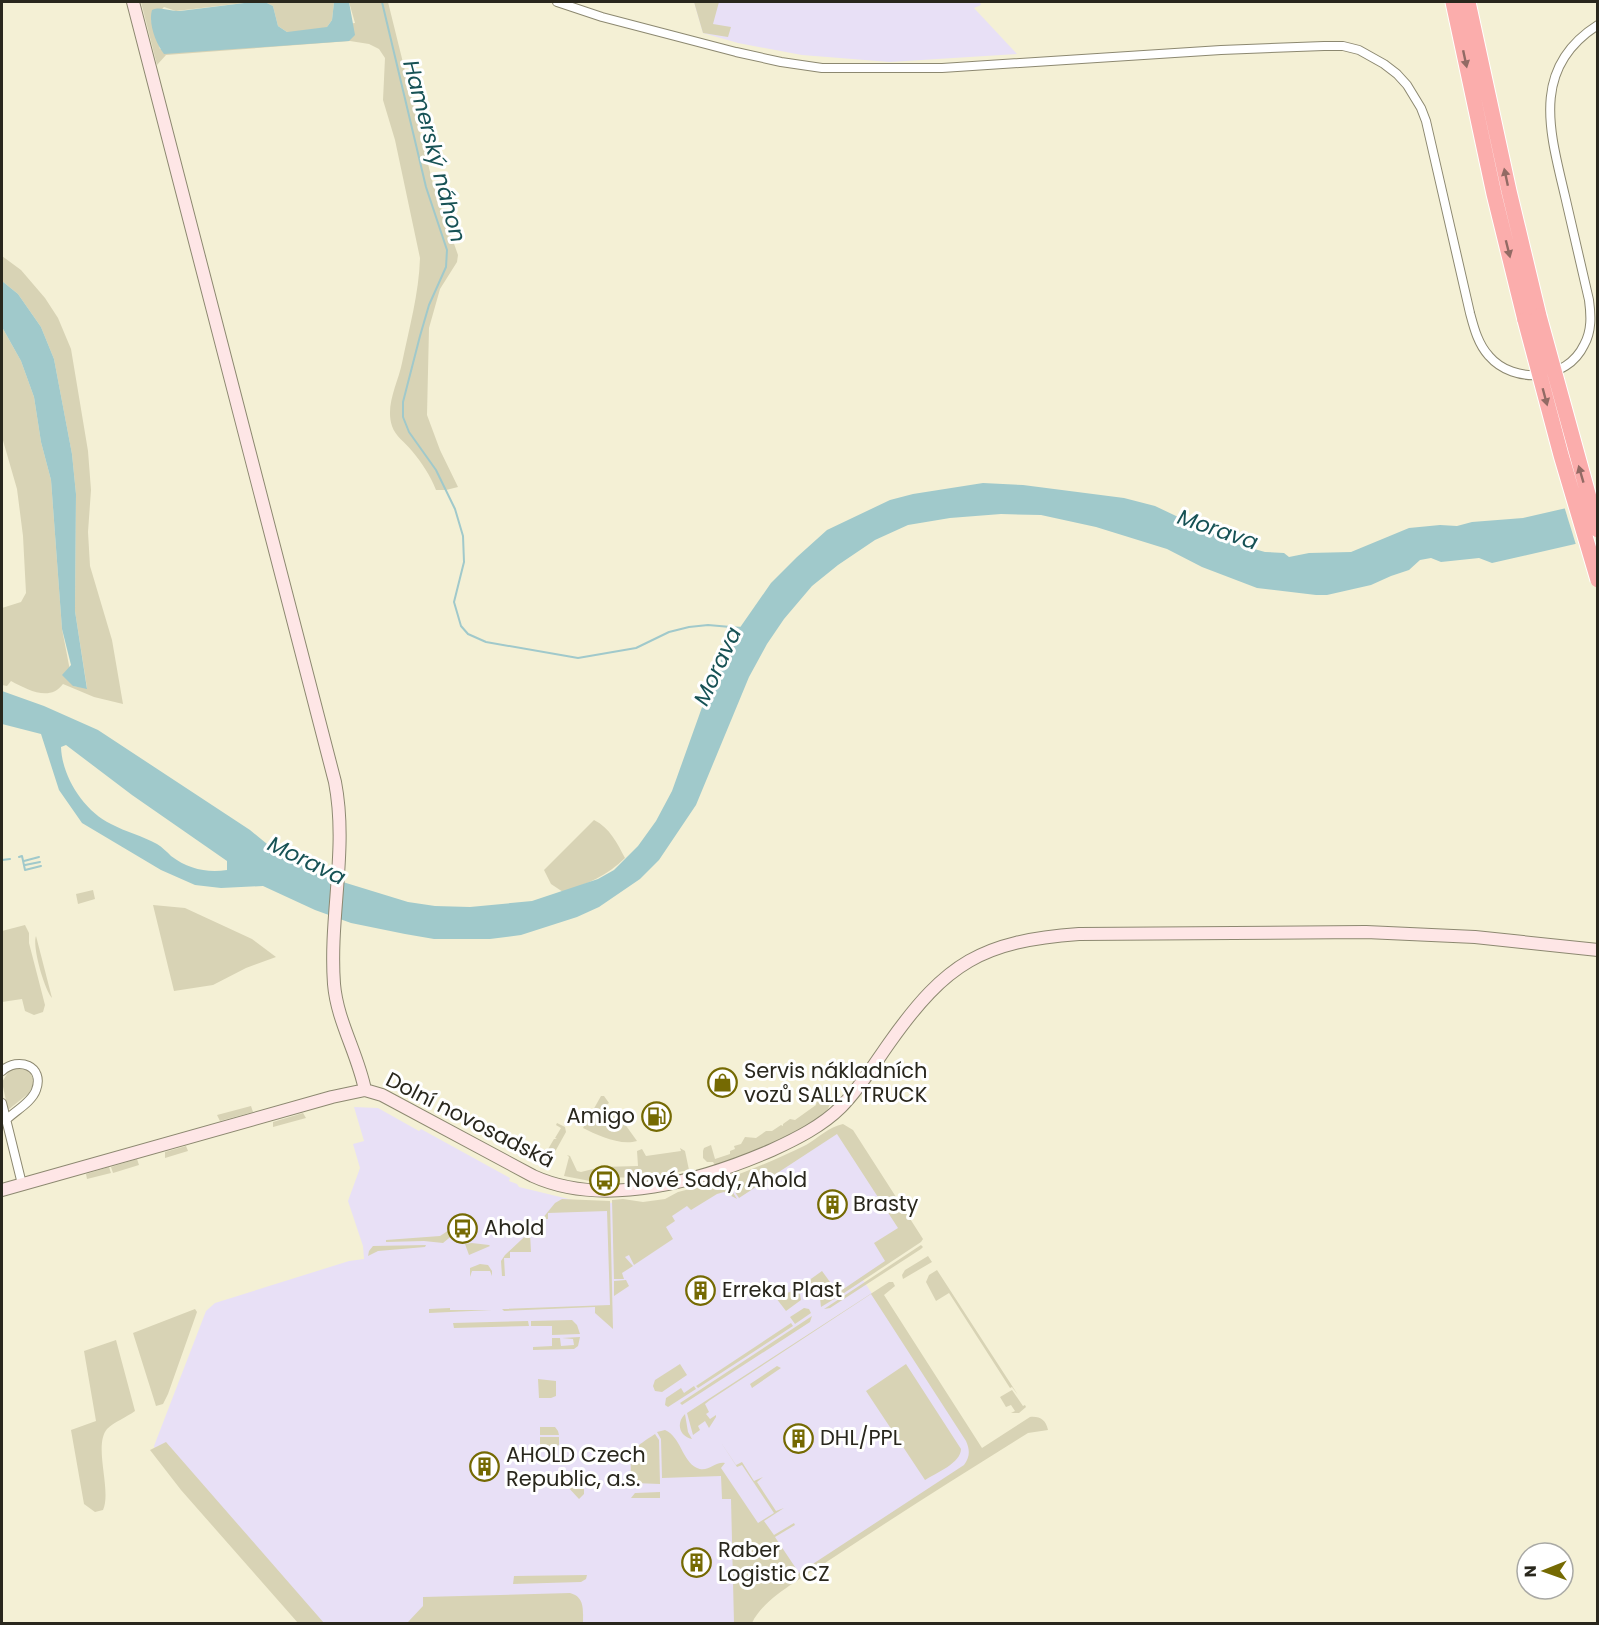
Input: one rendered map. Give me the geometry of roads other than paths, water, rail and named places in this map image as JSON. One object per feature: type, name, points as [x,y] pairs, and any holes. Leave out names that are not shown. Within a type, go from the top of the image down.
[{"type":"highway","points":[[1453,2],[1494,194],[1598,530]]},
{"type":"highway","points":[[1468,2],[1564,466],[1598,580]]},
{"type":"main road","points":[[133,2],[332,767],[339,807],[340,841],[334,945],[335,998],[365,1090]]},
{"type":"main road","name":"Dolní novosadská","points":[[2,1190],[365,1090],[379,1094],[542,1180],[563,1186],[593,1190],[628,1189],[690,1179],[730,1168],[796,1139],[818,1126],[842,1106],[909,1016],[938,984],[975,957],[1023,940],[1090,934],[1366,932],[1475,937],[1598,950]]},
{"type":"street","points":[[557,2],[602,17],[736,52],[781,63],[822,68],[942,68],[1221,50],[1324,46],[1342,46],[1359,50],[1384,64],[1407,85],[1426,121],[1470,313],[1481,344],[1487,354],[1501,367],[1530,376],[1547,373],[1572,363],[1582,350],[1590,331],[1589,300],[1554,146],[1549,110],[1553,82],[1565,57],[1578,39],[1598,25]]},
{"type":"street","points":[[2,1071],[11,1065],[25,1064],[33,1069],[37,1083],[34,1094],[6,1120]]},
{"type":"street","points":[[2,1103],[22,1184]]},
{"type":"water","points":[[265,2],[273,6],[278,26],[287,32],[327,27],[332,20],[334,2],[349,2],[355,35],[349,41],[164,54],[158,45],[151,21],[152,10],[180,11]]},
{"type":"water","points":[[2,281],[18,294],[41,327],[54,359],[72,454],[76,494],[75,611],[87,689],[73,686],[62,675],[71,665],[62,629],[51,480],[41,442],[34,397],[21,361],[2,327]]},
{"type":"water","points":[[983,483],[1023,485],[1124,498],[1155,506],[1233,543],[1265,552],[1284,553],[1289,557],[1309,553],[1351,552],[1409,528],[1457,526],[1472,522],[1523,518],[1597,501],[1597,539],[1492,563],[1479,558],[1441,562],[1431,558],[1420,560],[1409,570],[1371,585],[1327,595],[1316,595],[1257,588],[1202,567],[1167,549],[1096,527],[1041,515],[1001,514],[950,518],[908,525],[875,540],[838,565],[812,586],[784,619],[749,677],[696,805],[659,860],[640,879],[599,907],[577,917],[521,935],[490,939],[434,939],[351,923],[315,910],[263,886],[221,888],[195,885],[161,870],[82,823],[59,790],[41,734],[2,724],[2,691],[44,706],[98,730],[250,830],[278,853],[320,875],[408,902],[435,906],[470,907],[532,901],[598,879],[614,870],[638,846],[656,821],[672,791],[715,671],[732,639],[771,583],[827,530],[890,500]],"holes":[[[66,745],[132,795],[227,861],[227,870],[212,871],[191,867],[171,856],[157,844],[101,818],[76,792],[65,770],[61,747]]]},
{"type":"waterway","name":"Hamerský náhon","points":[[382,2],[426,187],[447,250],[446,267],[429,305],[420,336],[403,402],[403,417],[409,432],[436,470],[455,509],[463,536],[464,562],[454,602],[461,626],[468,634],[486,642],[578,658],[636,648],[669,632],[689,627],[708,625],[742,628]]},
{"type":"waterway","points":[[19,857],[22,856],[25,870],[41,866]]},
{"type":"waterway","points":[[24,861],[39,857]]},
{"type":"waterway","points":[[2,860],[10,859]]},
{"type":"waterway","points":[[25,865],[40,862]]},
{"type":"place","name":"Servis nákladních vozů SALLY TRUCK","points":[[723,1083]]},
{"type":"place","name":"Amigo","points":[[656,1116]]},
{"type":"place","name":"Nové Sady, Ahold","points":[[605,1180]]},
{"type":"place","name":"Brasty","points":[[832,1204]]},
{"type":"place","name":"Ahold","points":[[463,1228]]},
{"type":"place","name":"Erreka Plast","points":[[701,1290]]},
{"type":"place","name":"DHL/PPL","points":[[799,1438]]},
{"type":"place","name":"AHOLD Czech Republic, a.s.","points":[[485,1467]]},
{"type":"place","name":"Raber Logistic CZ","points":[[697,1562]]},
{"type":"water label","name":"Morava","points":[[1218,529]]},
{"type":"water label","name":"Morava","points":[[717,666]]},
{"type":"water label","name":"Morava","points":[[307,860]]}]
